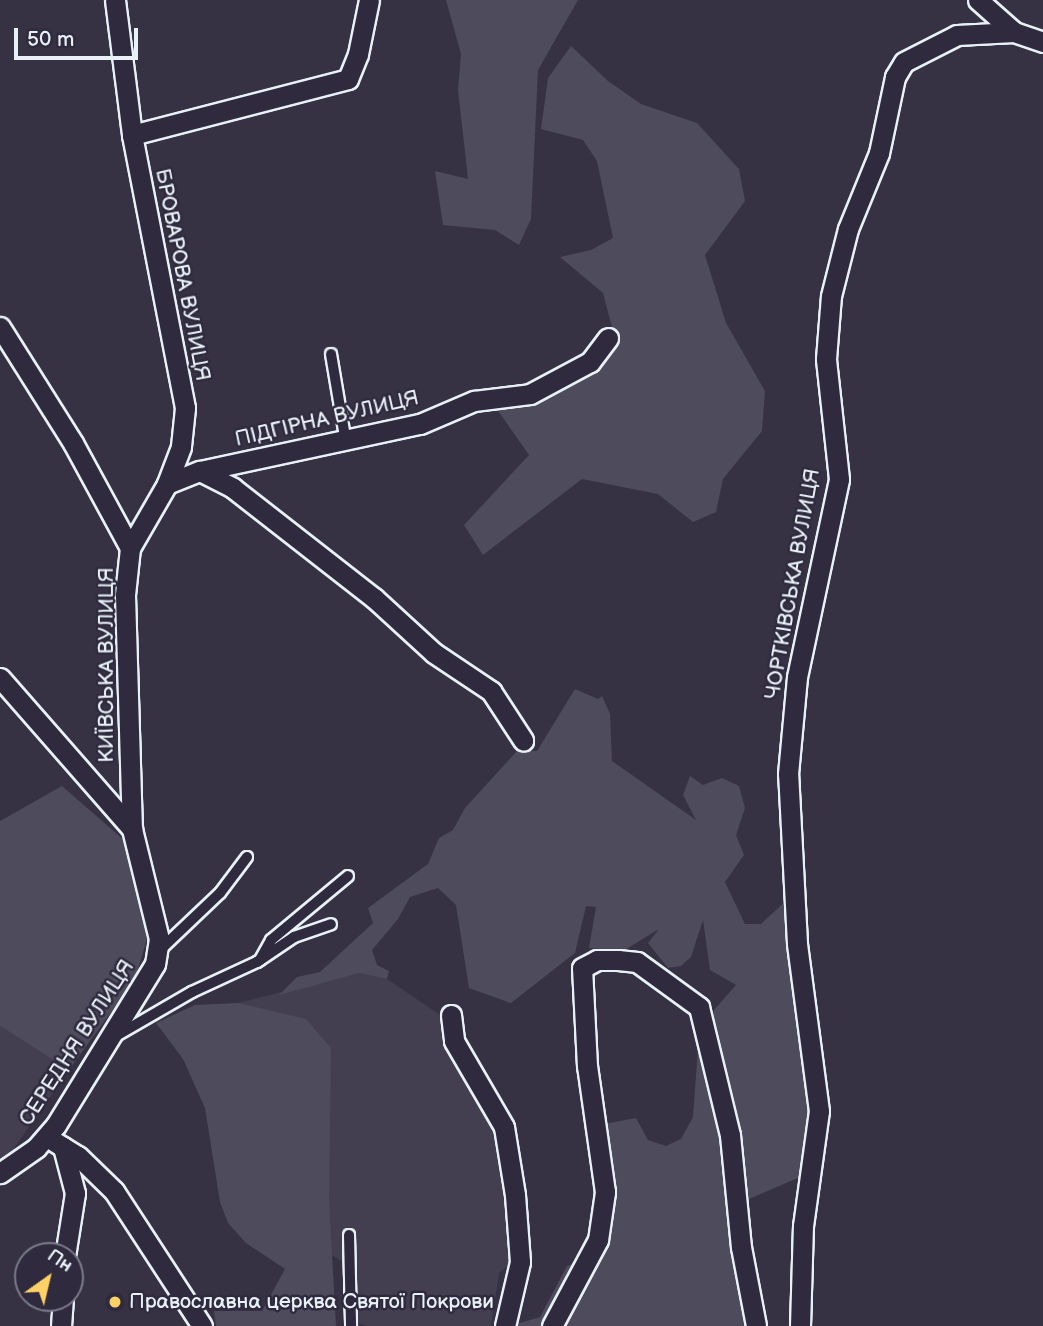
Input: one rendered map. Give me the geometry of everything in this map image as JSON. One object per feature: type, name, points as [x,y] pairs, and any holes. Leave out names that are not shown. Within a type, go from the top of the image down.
[{"type":"street","name":"БРОВАРОВА ВУЛИЦЯ","points":[[115,0],[132,135],[185,408],[181,447],[167,484],[130,548]]},
{"type":"street","points":[[132,135],[348,79],[358,54],[369,0]]},
{"type":"street","points":[[978,0],[1014,32],[1043,42]]},
{"type":"street","name":"ЧОРТКІВСЬКА ВУЛИЦЯ","points":[[800,1326],[803,1226],[819,1111],[797,943],[788,774],[797,677],[839,480],[826,359],[831,296],[845,239],[879,153],[895,77],[904,62],[957,35],[1014,32]]},
{"type":"street","name":"КИЇВСЬКА ВУЛИЦЯ","points":[[0,327],[73,443],[130,548],[125,596],[132,829]]},
{"type":"street","name":"ПІДГІРНА ВУЛИЦЯ","points":[[167,484],[200,471],[345,437],[420,424],[474,401],[530,394],[590,362],[608,338]]},
{"type":"street","points":[[200,471],[254,503],[374,598],[434,653],[491,691],[523,740]]},
{"type":"street","name":"СЕРЕДНЯ ВУЛИЦЯ","points":[[0,678],[132,829],[158,923],[158,951],[55,1142],[0,1173]]},
{"type":"street","points":[[552,1326],[598,1240],[605,1192],[587,1066],[582,968],[597,960],[637,962],[699,1007],[730,1135],[741,1247],[756,1326]]},
{"type":"street","points":[[451,1015],[454,1041],[504,1127],[515,1195],[520,1262],[505,1326]]},
{"type":"street","points":[[55,1142],[75,1193],[67,1242]]},
{"type":"street","points":[[55,1142],[91,1166],[114,1191],[202,1326]]},
{"type":"lane","points":[[331,354],[345,437]]},
{"type":"lane","points":[[158,951],[220,893],[247,857]]},
{"type":"lane","points":[[260,961],[271,940],[348,876]]},
{"type":"lane","points":[[112,1037],[192,992],[260,961],[294,937],[331,925]]},
{"type":"lane","points":[[349,1235],[351,1326]]},
{"type":"shaded area","points":[[446,0],[578,0],[538,70],[531,219],[519,245],[495,230],[443,225],[435,171],[468,179],[458,90],[461,54]]},
{"type":"shaded area","points":[[571,46],[608,81],[641,104],[697,123],[739,169],[745,201],[705,255],[726,323],[765,391],[762,431],[723,479],[716,512],[693,522],[658,494],[582,479],[483,555],[464,525],[529,455],[494,405],[531,397],[613,331],[603,293],[560,257],[591,250],[613,238],[597,161],[583,140],[541,129],[548,78]]},
{"type":"shaded area","points":[[575,689],[598,699],[602,696],[610,714],[612,761],[696,820],[683,795],[690,776],[703,785],[722,778],[739,786],[745,808],[736,835],[744,855],[725,882],[745,924],[761,924],[790,897],[816,1112],[807,1174],[742,1202],[709,1035],[714,1010],[736,985],[710,970],[703,920],[691,957],[681,966],[668,968],[648,943],[659,929],[623,951],[589,948],[596,907],[586,906],[575,953],[511,1003],[469,988],[456,905],[438,888],[410,897],[398,919],[372,950],[377,965],[389,971],[387,979],[359,973],[279,995],[297,977],[320,972],[373,923],[368,908],[428,864],[439,838],[453,830],[465,808],[517,751],[537,751]]},
{"type":"shaded area","points":[[62,786],[126,842],[147,939],[135,979],[69,1070],[0,1026],[0,821]]},
{"type":"shaded area","points":[[359,973],[387,979],[443,1017],[503,1143],[513,1262],[499,1273],[491,1326],[368,1326],[345,1319],[342,1261],[275,1223],[238,1003]]},
{"type":"shaded area","points":[[238,1003],[306,1019],[331,1048],[329,1200],[336,1326],[216,1326],[214,1311],[262,1311],[285,1269],[246,1243],[228,1223],[220,1202],[205,1108],[183,1059],[156,1023],[195,1005]]},
{"type":"shaded area","points":[[0,1026],[69,1070],[12,1151],[0,1159]]},
{"type":"shaded area","points":[[698,1048],[723,1123],[747,1326],[510,1326],[540,1317],[567,1266],[593,1257],[604,1239],[612,1219],[604,1124],[636,1118],[648,1140],[666,1146],[681,1139],[693,1117]]},
{"type":"place","name":"Православна церква Святої Покрови","points":[[115,1302]]}]
